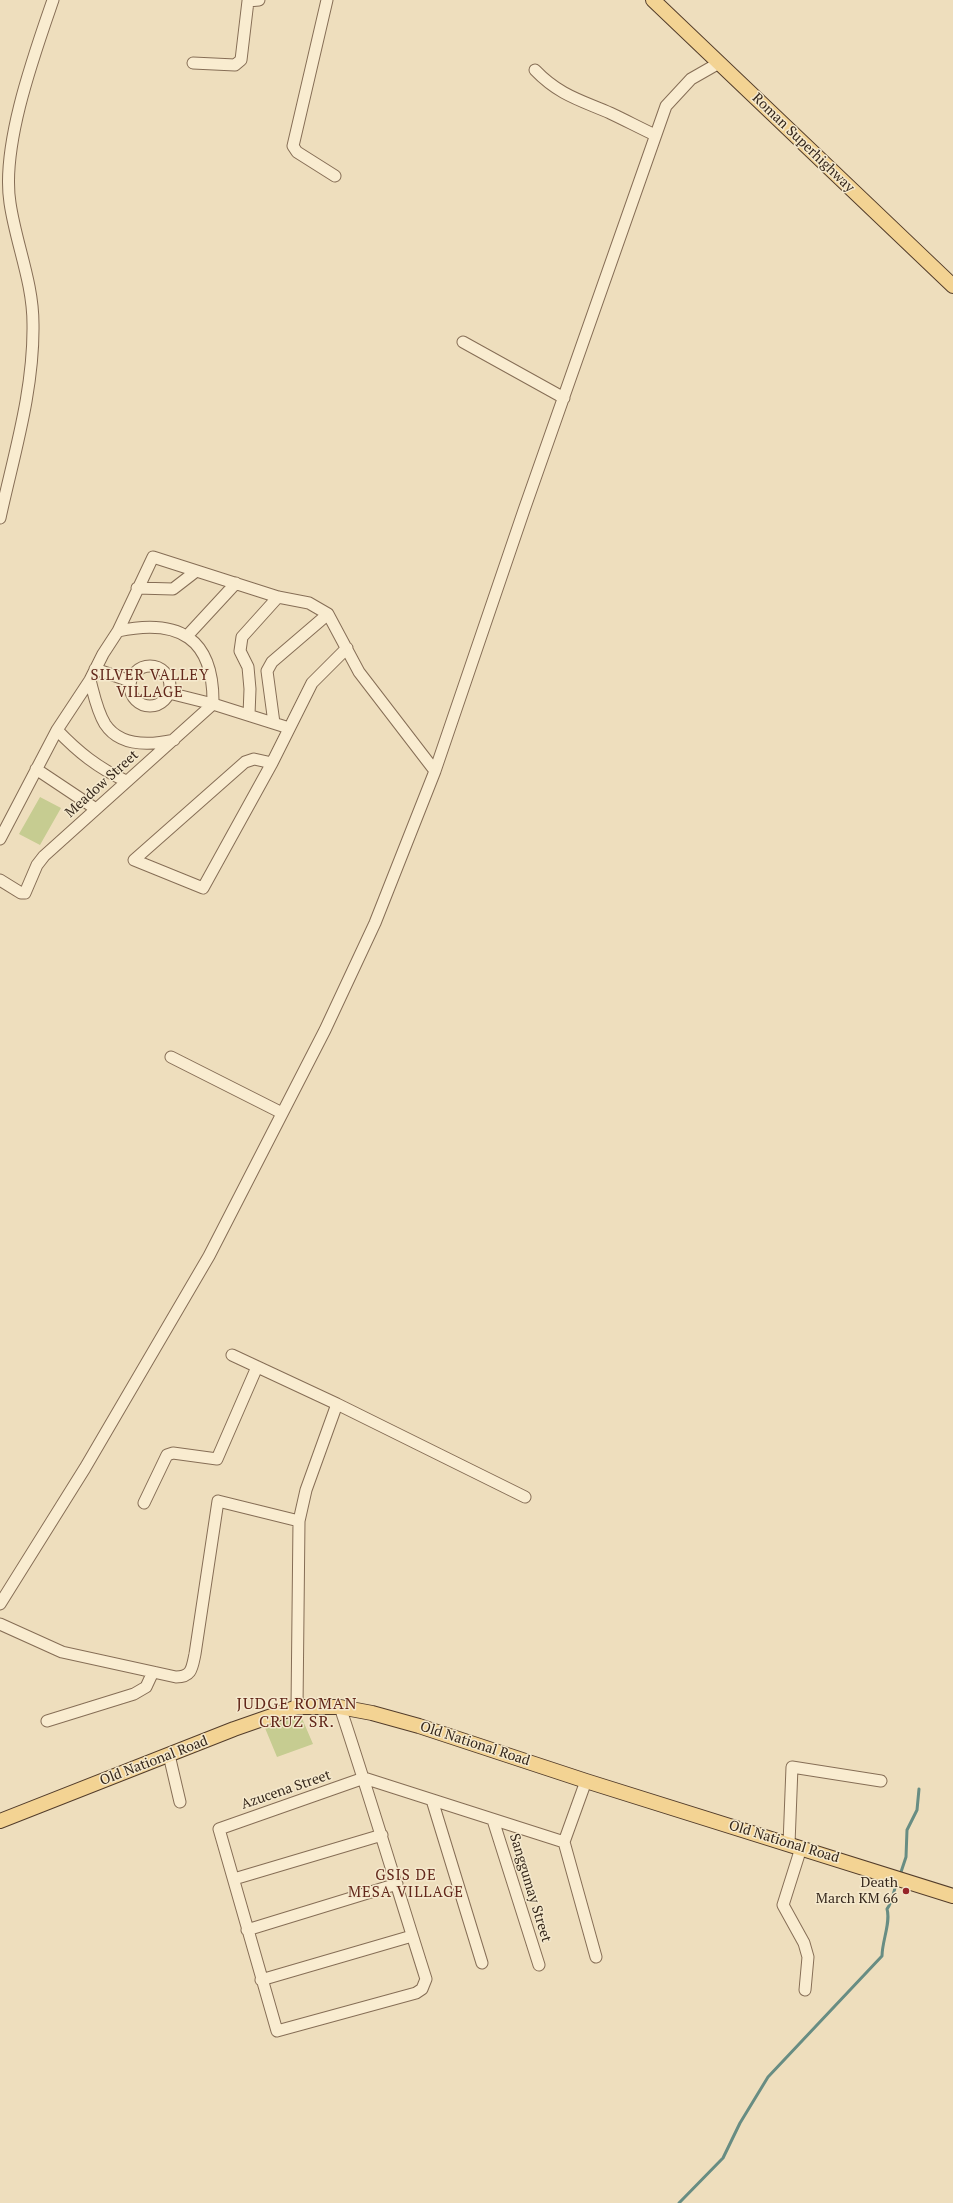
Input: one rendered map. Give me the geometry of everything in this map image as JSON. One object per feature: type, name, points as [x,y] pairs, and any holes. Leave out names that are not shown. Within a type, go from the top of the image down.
[{"type":"main road","name":"Roman Superhighway","points":[[653,0],[953,286]]},
{"type":"main road","name":"Old National Road","points":[[0,1821],[297,1707],[340,1706],[419,1726],[586,1781],[887,1874],[953,1896]]},
{"type":"street","points":[[0,518],[28,393],[33,350],[31,293],[10,202],[9,175],[19,109],[53,0]]},
{"type":"street","points":[[193,63],[235,65],[241,60],[252,0]]},
{"type":"street","points":[[327,0],[293,146],[297,152],[335,176]]},
{"type":"street","points":[[0,1604],[85,1468],[209,1256],[325,1030],[375,923],[435,771],[522,515],[666,106],[680,88],[691,78],[719,63]]},
{"type":"street","points":[[535,70],[553,87],[578,102],[609,113],[655,135]]},
{"type":"street","points":[[462,342],[564,398]]},
{"type":"street","points":[[0,839],[58,730],[90,680],[118,631],[137,588],[153,557],[195,572],[236,583],[278,597],[309,604],[328,614],[359,672],[435,771]]},
{"type":"street","points":[[137,588],[173,589],[195,572]]},
{"type":"street","points":[[187,636],[236,583]]},
{"type":"street","points":[[249,715],[250,689],[248,667],[240,651],[242,637],[278,597]]},
{"type":"street","points":[[274,723],[267,672],[272,662],[328,614]]},
{"type":"street","points":[[118,631],[134,628],[157,628],[187,636],[201,649],[208,663],[213,681],[213,704]]},
{"type":"street","points":[[272,762],[254,759],[245,762],[134,860],[203,888],[272,762],[312,683],[347,648]]},
{"type":"street","points":[[149,665],[156,666],[166,674],[170,687],[168,693],[160,703],[146,706],[140,704],[131,694],[130,681],[137,670],[149,665]]},
{"type":"street","points":[[95,669],[130,681]]},
{"type":"street","points":[[90,680],[100,714],[106,726],[121,737],[137,743],[153,744],[175,740]]},
{"type":"street","points":[[168,693],[213,704],[289,728]]},
{"type":"street","name":"Meadow Street","points":[[0,880],[23,893],[27,888],[37,865],[44,856],[126,781],[175,740],[213,704]]},
{"type":"street","points":[[58,730],[87,759],[105,772],[126,781]]},
{"type":"street","points":[[36,769],[96,809]]},
{"type":"street","points":[[171,1057],[282,1113]]},
{"type":"street","points":[[232,1355],[337,1404],[525,1497]]},
{"type":"street","points":[[144,1503],[167,1455],[173,1453],[217,1459],[256,1366]]},
{"type":"street","points":[[297,1707],[299,1521],[306,1490],[337,1404]]},
{"type":"street","points":[[0,1624],[62,1652],[180,1677],[188,1675],[191,1672],[195,1654],[218,1501],[299,1521]]},
{"type":"street","points":[[48,1721],[134,1694],[146,1687],[153,1672]]},
{"type":"street","points":[[340,1706],[382,1835],[426,1979],[424,1984],[416,1993],[277,2031],[261,1980],[234,1879],[382,1835]]},
{"type":"street","points":[[169,1755],[180,1802]]},
{"type":"street","points":[[805,1990],[808,1957],[804,1943],[783,1905],[795,1846],[792,1767],[881,1781]]},
{"type":"street","points":[[364,1778],[564,1842]]},
{"type":"street","name":"Azucena Street","points":[[234,1879],[218,1829],[364,1778]]},
{"type":"street","points":[[586,1781],[564,1842],[596,1957]]},
{"type":"street","points":[[432,1800],[482,1963]]},
{"type":"street","name":"Sanggumay Street","points":[[493,1820],[539,1965]]},
{"type":"street","points":[[247,1930],[397,1884]]},
{"type":"street","points":[[261,1980],[412,1936]]},
{"type":"green space","points":[[40,797],[61,808],[40,845],[19,834]]},
{"type":"green space","points":[[301,1716],[313,1744],[277,1757],[265,1728]]},
{"type":"waterway","points":[[900,1875],[906,1857],[907,1830],[917,1810],[919,1789]]},
{"type":"waterway","points":[[679,2203],[723,2158],[740,2123],[768,2077],[882,1956],[888,1920],[887,1909],[892,1900],[897,1882]]},
{"type":"place","name":"Death March KM 66","points":[[906,1891]]},
{"type":"district","name":"SILVER VALLEY VILLAGE","points":[[150,684]]},
{"type":"district","name":"JUDGE ROMAN CRUZ SR.","points":[[297,1713]]},
{"type":"district","name":"GSIS DE MESA VILLAGE","points":[[406,1884]]}]
